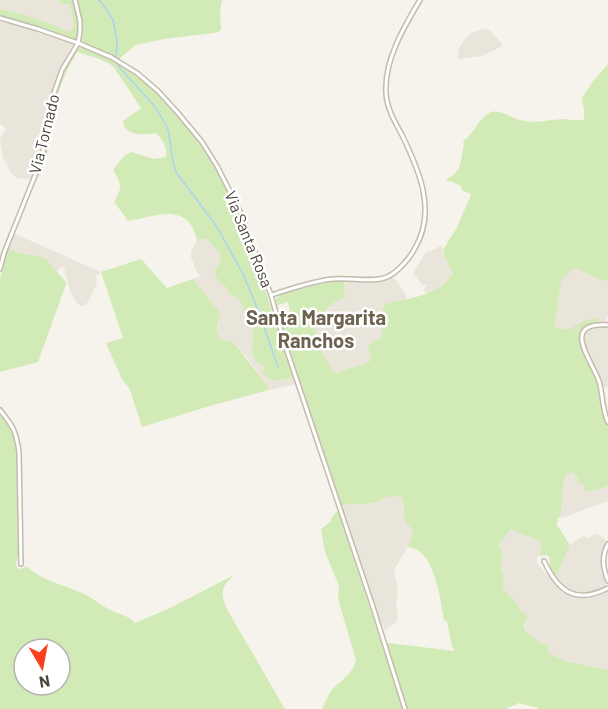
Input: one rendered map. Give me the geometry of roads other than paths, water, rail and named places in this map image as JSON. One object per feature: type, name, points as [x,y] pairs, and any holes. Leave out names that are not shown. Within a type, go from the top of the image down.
[{"type":"street","points":[[75,0],[80,21],[78,43]]},
{"type":"street","points":[[271,295],[323,280],[385,278],[408,258],[419,242],[425,224],[424,192],[410,154],[388,108],[386,87],[389,64],[396,46],[420,0]]},
{"type":"street","name":"Via Santa Rosa","points":[[0,18],[78,43],[111,57],[137,73],[158,91],[202,142],[228,186],[271,295],[285,345],[405,709]]},
{"type":"street","name":"Via Tornado","points":[[0,269],[4,253],[38,168],[45,144],[53,96],[62,70],[78,43]]},
{"type":"street","points":[[608,325],[588,327],[582,336],[583,348],[599,383],[603,409],[608,422]]},
{"type":"street","points":[[0,410],[11,422],[18,441],[21,564]]},
{"type":"street","points":[[608,544],[603,559],[603,568],[608,581]]},
{"type":"street","points":[[544,561],[555,581],[567,591],[589,595],[608,588]]},
{"type":"waterway","points":[[99,0],[113,20],[117,40],[116,58],[119,67],[156,108],[168,129],[176,172],[217,227],[243,274],[278,367]]},
{"type":"district","name":"Santa Margarita Ranchos","points":[[316,330]]}]
